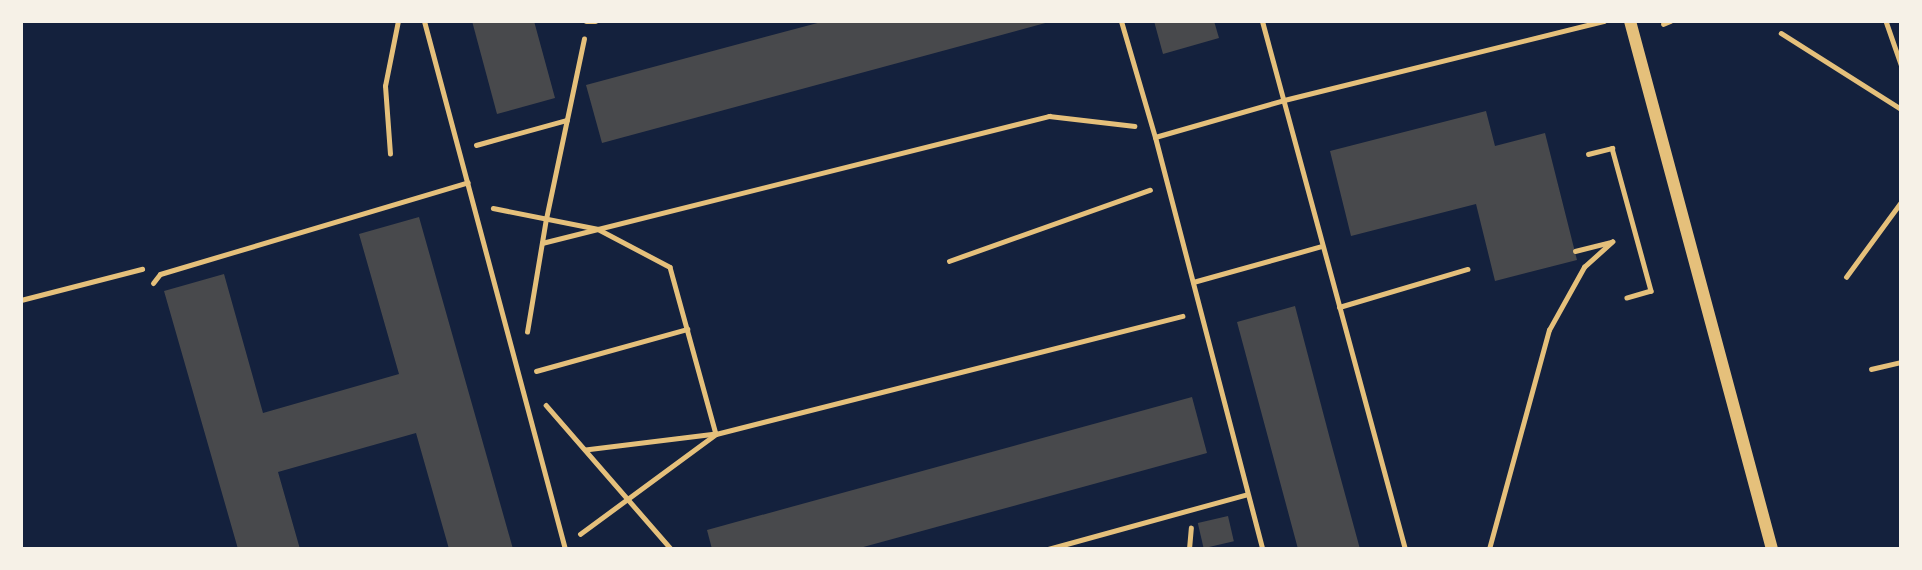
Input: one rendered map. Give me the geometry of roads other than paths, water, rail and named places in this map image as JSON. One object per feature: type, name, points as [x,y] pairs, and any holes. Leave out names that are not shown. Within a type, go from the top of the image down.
[{"type":"street","points":[[1630,21],[1772,549]]},
{"type":"lane","points":[[424,21],[521,375],[565,549]]},
{"type":"lane","points":[[587,22],[596,21]]},
{"type":"lane","points":[[1121,21],[1155,137],[1262,549]]},
{"type":"lane","points":[[1262,21],[1405,549]]},
{"type":"lane","points":[[1155,137],[1284,100],[1604,21]]},
{"type":"lane","points":[[153,283],[160,274],[468,182]]},
{"type":"lane","points":[[1193,282],[1322,246]]},
{"type":"lane","points":[[1339,307],[1467,269]]},
{"type":"lane","points":[[1048,549],[1247,494]]}]
